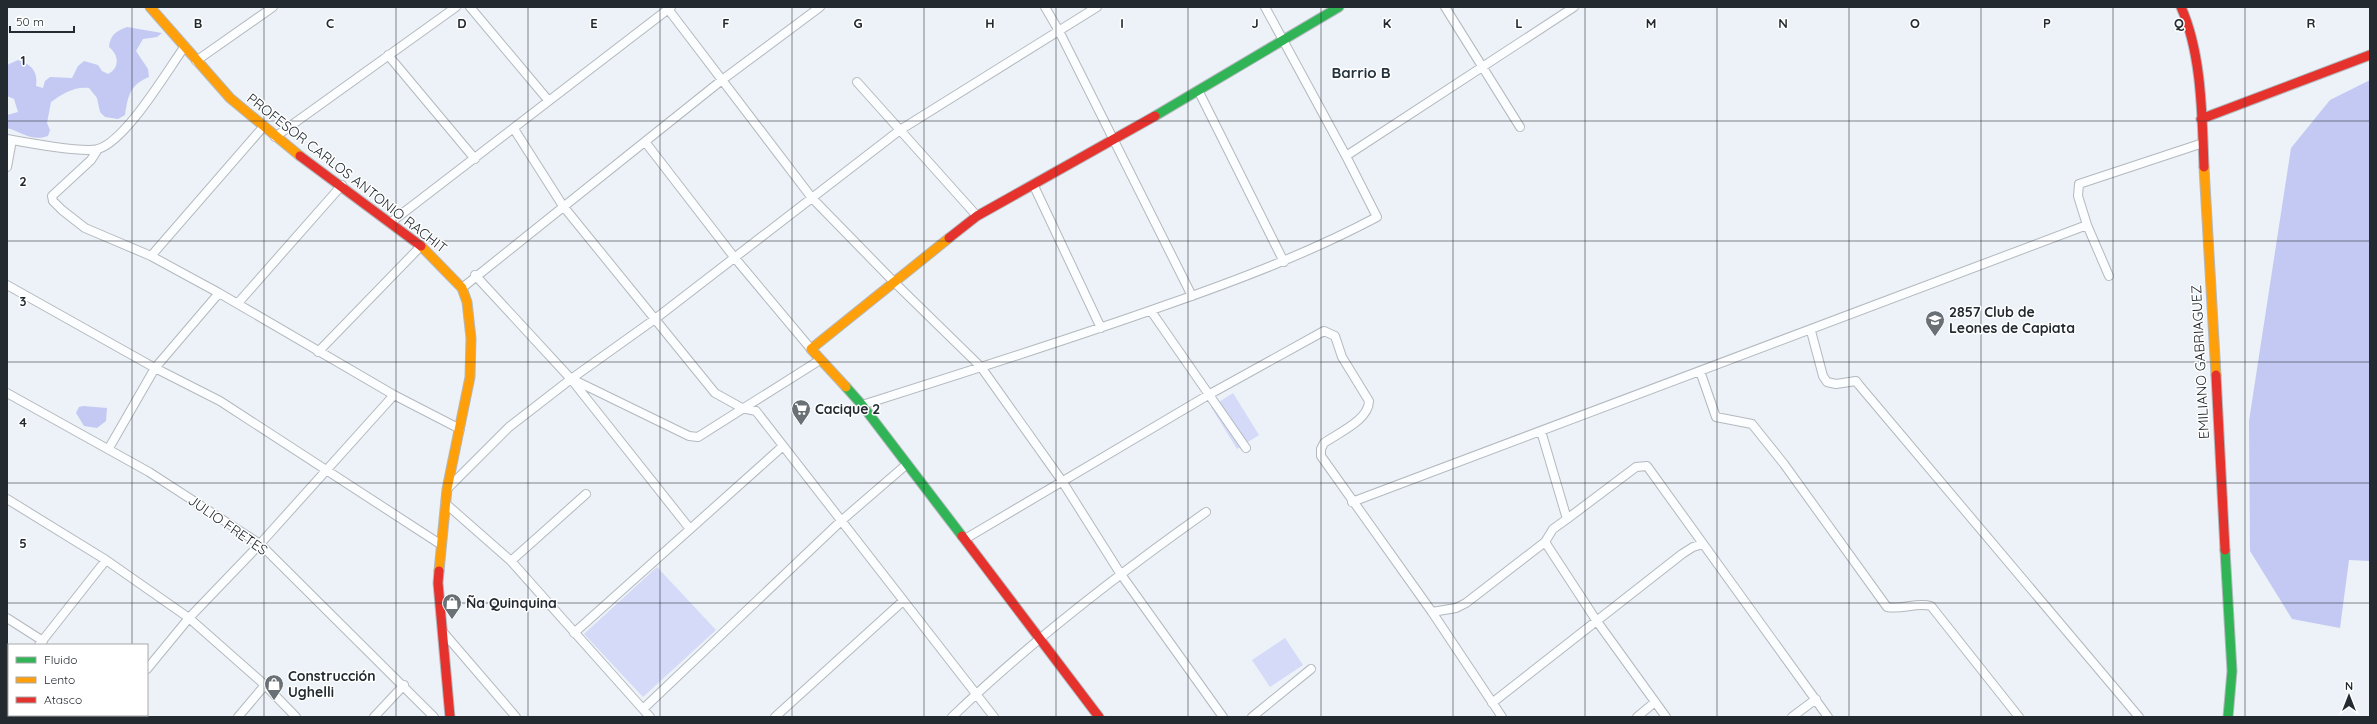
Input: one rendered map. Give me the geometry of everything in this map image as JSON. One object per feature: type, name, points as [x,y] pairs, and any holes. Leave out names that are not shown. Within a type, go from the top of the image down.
[{"type":"main road","name":"PROFESOR CARLOS ANTONIO RACHIT","points":[[150,7],[230,98],[275,137],[342,185],[421,246],[462,288],[467,302],[471,338],[470,377],[447,489],[440,544],[438,583],[441,630],[450,717]]},
{"type":"main road","points":[[1099,717],[862,405],[811,349],[977,216],[1199,92],[1283,43],[1340,7]]},
{"type":"main road","name":"EMILIANO GABRIAGUEZ","points":[[2181,7],[2189,25],[2195,52],[2203,144],[2232,671],[2228,717]]},
{"type":"main road","points":[[2200,119],[2370,55]]},
{"type":"street","points":[[196,61],[273,7]]},
{"type":"street","points":[[470,7],[548,100]]},
{"type":"street","points":[[462,288],[475,275],[646,143],[722,80],[820,7]]},
{"type":"street","points":[[1044,7],[1060,31],[1192,296]]},
{"type":"street","points":[[447,489],[509,427],[571,379],[655,318],[900,130],[1097,7]]},
{"type":"street","points":[[862,405],[1151,311],[1284,262],[1331,241],[1377,217],[1346,156],[1283,43],[1265,7]]},
{"type":"street","points":[[1444,7],[1520,127]]},
{"type":"street","points":[[1346,156],[1574,7]]},
{"type":"street","points":[[275,137],[453,8]]},
{"type":"street","points":[[390,223],[514,129],[548,100],[670,8],[722,80],[812,198],[894,282],[981,367],[1062,481],[1120,573],[1224,717]]},
{"type":"street","points":[[185,46],[126,130],[98,149],[91,160],[52,196],[53,201],[85,228],[150,256],[238,303],[318,352],[394,395],[460,429]]},
{"type":"street","points":[[388,56],[475,159]]},
{"type":"street","points":[[857,82],[977,216]]},
{"type":"street","points":[[1199,92],[1284,262]]},
{"type":"street","points":[[150,256],[264,126]]},
{"type":"street","points":[[514,129],[563,206],[715,393],[742,408],[756,411],[994,717]]},
{"type":"street","points":[[7,167],[10,140],[72,148],[98,149]]},
{"type":"street","points":[[646,143],[734,257],[811,349]]},
{"type":"street","points":[[2109,276],[2087,225],[2078,196],[2079,184],[2203,144]]},
{"type":"street","points":[[1033,184],[1101,328]]},
{"type":"street","points":[[238,303],[342,185]]},
{"type":"street","points":[[1352,502],[1700,371],[1811,331],[2087,225]]},
{"type":"street","points":[[318,352],[421,246]]},
{"type":"street","points":[[475,275],[571,379],[690,529]]},
{"type":"street","points":[[7,285],[155,368],[220,401],[327,469],[440,544]]},
{"type":"street","points":[[109,448],[155,368],[219,293]]},
{"type":"street","points":[[1151,311],[1246,448]]},
{"type":"street","points":[[1811,331],[1823,376],[1827,382],[1836,384],[1856,381],[2138,717]]},
{"type":"street","points":[[965,539],[1210,394],[1320,332],[1335,336],[1342,356],[1369,401],[1369,408],[1365,415],[1324,443],[1321,449],[1321,456],[1352,502],[1432,612],[1502,717]]},
{"type":"street","points":[[571,379],[689,436],[698,437],[820,360]]},
{"type":"street","points":[[1700,371],[1716,417],[1752,424],[1784,464],[1887,607],[1898,609],[1923,604],[1931,606],[2019,717]]},
{"type":"street","name":"JULIO FRETES","points":[[7,393],[109,448],[260,544],[404,685],[434,717]]},
{"type":"street","points":[[148,668],[189,618],[260,544],[394,395]]},
{"type":"street","points":[[1542,431],[1567,519]]},
{"type":"street","points":[[574,632],[784,446]]},
{"type":"street","points":[[643,709],[841,521],[907,464]]},
{"type":"street","points":[[1432,612],[1456,608],[1466,603],[1545,542],[1553,529],[1636,467],[1647,466],[1828,717]]},
{"type":"street","points":[[510,561],[586,494]]},
{"type":"street","points":[[7,499],[106,560],[189,618],[265,685],[296,717]]},
{"type":"street","points":[[445,503],[510,561],[650,717]]},
{"type":"street","points":[[952,717],[1039,639],[1120,573],[1206,512]]},
{"type":"street","points":[[1545,542],[1554,558],[1596,620],[1666,717]]},
{"type":"street","points":[[1492,703],[1682,554],[1693,547],[1703,544]]},
{"type":"street","points":[[7,618],[41,643],[106,560]]},
{"type":"street","points":[[775,717],[903,601]]},
{"type":"street","points":[[441,630],[516,717]]},
{"type":"street","points":[[1252,717],[1311,669]]},
{"type":"street","points":[[238,717],[265,685]]},
{"type":"street","points":[[374,717],[404,685]]},
{"type":"street","points":[[1792,717],[1816,700]]},
{"type":"street","points":[[1637,717],[1655,702]]},
{"type":"shaded area","points":[[127,27],[162,33],[157,37],[143,39],[136,51],[148,69],[149,77],[142,80],[133,88],[127,103],[125,115],[118,119],[105,117],[100,112],[97,98],[89,88],[78,88],[73,89],[51,102],[47,123],[50,130],[48,136],[37,138],[27,136],[7,128],[7,115],[18,112],[14,99],[7,96],[7,65],[18,60],[27,64],[35,72],[36,86],[43,88],[45,81],[50,77],[72,78],[78,66],[84,61],[98,65],[102,71],[108,74],[115,68],[117,61],[115,54],[109,47],[112,36]]},
{"type":"shaded area","points":[[2370,80],[2370,561],[2349,560],[2340,628],[2292,619],[2250,551],[2249,421],[2291,148],[2330,100]]},
{"type":"shaded area","points":[[1233,393],[1259,435],[1237,449],[1211,407]]},
{"type":"shaded area","points":[[79,407],[107,408],[106,421],[97,428],[84,426],[76,413]]},
{"type":"shaded area","points":[[657,567],[716,630],[643,697],[584,634]]},
{"type":"shaded area","points":[[1285,638],[1303,665],[1270,687],[1252,660]]},
{"type":"traffic: fast","points":[[1155,116],[1339,7]]},
{"type":"traffic: fast","points":[[846,387],[862,405],[962,536]]},
{"type":"traffic: fast","points":[[2225,550],[2232,671],[2228,717]]},
{"type":"traffic: slow","points":[[150,7],[230,98],[300,156]]},
{"type":"traffic: slow","points":[[2204,167],[2216,375]]},
{"type":"traffic: slow","points":[[846,387],[811,349],[949,238]]},
{"type":"traffic: slow","points":[[421,246],[462,288],[467,302],[471,338],[470,377],[447,489],[439,571]]},
{"type":"traffic: jam","points":[[2181,7],[2188,25],[2197,65],[2200,86],[2204,167]]},
{"type":"traffic: jam","points":[[2201,119],[2370,55]]},
{"type":"traffic: jam","points":[[949,238],[977,216],[1155,116]]},
{"type":"traffic: jam","points":[[300,156],[421,246]]},
{"type":"traffic: jam","points":[[2216,375],[2225,550]]},
{"type":"traffic: jam","points":[[962,536],[1099,717]]},
{"type":"traffic: jam","points":[[439,571],[438,583],[450,717]]},
{"type":"place","name":"2857 Club de Leones de Capiata","points":[[1935,337]]},
{"type":"place","name":"Cacique 2","points":[[801,426]]},
{"type":"place","name":"Ña Quinquina","points":[[452,620]]},
{"type":"place","name":"Construcción Ughelli","points":[[274,701]]},
{"type":"district","name":"Barrio B","points":[[1361,72]]}]
